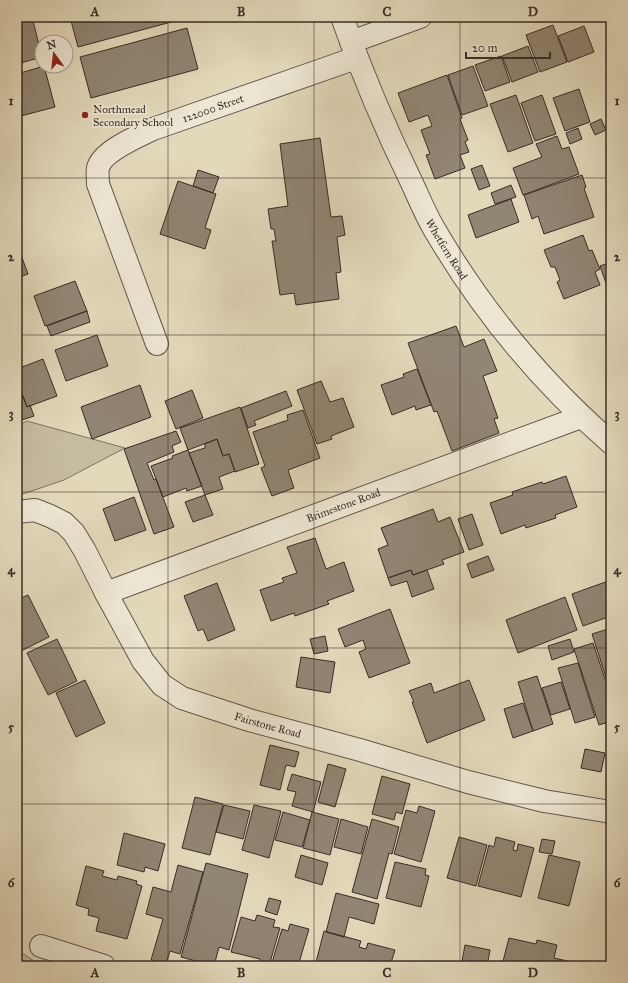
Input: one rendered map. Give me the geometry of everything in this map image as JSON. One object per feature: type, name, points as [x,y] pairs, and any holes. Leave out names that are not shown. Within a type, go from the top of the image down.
[{"type":"street","name":"Whetfern Road","points":[[342,17],[354,50],[397,153],[432,226],[454,261],[526,358],[580,416],[611,443]]},
{"type":"street","name":"122000 Street","points":[[157,344],[98,184],[98,167],[107,155],[124,143],[153,129],[354,50],[420,17]]},
{"type":"street","name":"Brimestone Road","points":[[106,593],[580,416]]},
{"type":"street","name":"Fairstone Road","points":[[17,512],[35,510],[64,523],[74,533],[143,661],[162,685],[182,698],[249,720],[360,750],[472,783],[544,801],[611,812]]},
{"type":"street","points":[[41,946],[104,966]]},
{"type":"shaded area","points":[[27,421],[125,448],[64,480],[17,496],[17,426]]},
{"type":"shaded area","points":[[17,950],[42,966],[17,966]]},
{"type":"building","points":[[32,17],[36,34],[34,34],[34,59],[17,64],[17,18]]},
{"type":"building","points":[[70,17],[190,17],[78,47]]},
{"type":"building","points":[[553,25],[567,62],[540,72],[526,35]]},
{"type":"building","points":[[584,26],[594,52],[568,62],[558,36]]},
{"type":"building","points":[[187,28],[198,69],[91,98],[80,57]]},
{"type":"building","points":[[528,46],[538,72],[512,82],[502,56]]},
{"type":"building","points":[[501,56],[510,82],[485,91],[475,65]]},
{"type":"building","points":[[473,66],[488,106],[462,115],[448,75]]},
{"type":"building","points":[[34,69],[34,74],[46,74],[55,107],[17,117],[17,74]]},
{"type":"building","points":[[447,75],[462,118],[460,119],[468,140],[465,142],[469,152],[460,155],[465,168],[435,179],[426,155],[430,154],[421,130],[432,126],[428,115],[409,122],[398,93]]},
{"type":"building","points":[[579,89],[590,122],[565,131],[553,98]]},
{"type":"building","points":[[516,95],[533,143],[508,152],[490,104]]},
{"type":"building","points":[[542,95],[556,134],[535,141],[521,103]]},
{"type":"building","points":[[601,119],[606,130],[595,135],[590,124]]},
{"type":"building","points":[[578,128],[582,139],[570,144],[566,133]]},
{"type":"building","points":[[557,136],[562,149],[569,147],[579,174],[523,195],[513,168],[542,157],[536,144]]},
{"type":"building","points":[[320,138],[331,217],[342,216],[345,235],[337,237],[341,272],[336,273],[339,299],[296,305],[294,293],[280,295],[272,241],[276,241],[274,229],[271,229],[268,209],[288,206],[280,144]]},
{"type":"building","points":[[482,165],[490,186],[479,190],[471,169]]},
{"type":"building","points":[[198,170],[219,177],[213,193],[193,186]]},
{"type":"building","points":[[582,175],[586,187],[584,188],[594,217],[544,234],[538,216],[532,219],[524,195]]},
{"type":"building","points":[[178,181],[216,194],[205,228],[211,230],[205,249],[160,234]]},
{"type":"building","points":[[511,185],[516,197],[495,204],[491,193]]},
{"type":"building","points":[[511,199],[519,222],[476,238],[468,215]]},
{"type":"building","points":[[583,235],[589,251],[592,250],[600,269],[595,272],[600,285],[564,299],[557,282],[560,280],[555,267],[551,267],[544,250]]},
{"type":"building","points":[[17,244],[28,274],[17,278]]},
{"type":"building","points":[[611,262],[611,288],[608,289],[600,266]]},
{"type":"building","points":[[75,281],[87,311],[45,326],[34,296]]},
{"type":"building","points":[[87,311],[90,322],[51,336],[47,326]]},
{"type":"building","points":[[456,326],[464,347],[484,339],[497,371],[483,376],[498,418],[494,419],[499,433],[452,451],[437,411],[434,412],[408,343]]},
{"type":"building","points":[[97,335],[108,366],[66,381],[55,350]]},
{"type":"building","points":[[43,359],[57,396],[27,407],[17,380],[17,369]]},
{"type":"building","points":[[417,369],[431,405],[416,410],[415,406],[392,415],[381,385],[404,377],[403,374]]},
{"type":"building","points":[[17,380],[27,407],[30,405],[34,416],[22,420],[17,406]]},
{"type":"building","points":[[321,381],[330,402],[343,398],[354,427],[331,436],[332,439],[317,444],[297,390]]},
{"type":"building","points":[[140,385],[151,417],[92,439],[81,407]]},
{"type":"building","points":[[192,390],[203,418],[176,429],[165,401]]},
{"type":"building","points":[[286,391],[292,406],[254,421],[256,425],[248,428],[241,408]]},
{"type":"building","points":[[240,407],[259,464],[235,472],[229,454],[223,456],[217,439],[188,450],[180,428]]},
{"type":"building","points":[[303,410],[320,458],[288,470],[294,488],[272,496],[261,468],[265,466],[253,432],[288,420],[287,415]]},
{"type":"building","points":[[176,431],[181,442],[172,446],[174,452],[147,463],[154,480],[156,479],[174,527],[154,534],[124,449]]},
{"type":"building","points":[[217,439],[223,456],[229,454],[235,471],[219,477],[223,489],[205,495],[189,453],[205,448],[205,444]]},
{"type":"building","points":[[188,450],[202,486],[187,491],[186,488],[163,497],[151,466],[173,458],[172,456]]},
{"type":"building","points":[[566,476],[577,507],[555,515],[556,518],[526,528],[525,525],[501,534],[490,503],[513,495],[512,492]]},
{"type":"building","points":[[205,495],[213,515],[193,522],[185,502]]},
{"type":"building","points":[[134,497],[146,530],[115,541],[103,509]]},
{"type":"building","points":[[433,509],[438,522],[450,517],[464,552],[442,560],[444,564],[413,575],[411,570],[388,578],[378,549],[388,545],[381,528]]},
{"type":"building","points":[[472,514],[483,545],[469,550],[458,519]]},
{"type":"building","points":[[315,538],[326,569],[344,562],[354,591],[327,601],[329,604],[295,616],[294,613],[271,621],[260,590],[284,582],[282,578],[297,573],[287,547]]},
{"type":"building","points":[[488,556],[494,570],[472,578],[467,564]]},
{"type":"building","points":[[411,570],[413,575],[427,570],[434,589],[412,597],[407,581],[391,586],[388,578]]},
{"type":"building","points":[[611,580],[611,616],[583,626],[572,594]]},
{"type":"building","points":[[217,583],[235,630],[208,641],[203,629],[198,631],[184,596]]},
{"type":"building","points":[[28,595],[49,637],[19,652],[17,646],[17,600]]},
{"type":"building","points":[[565,597],[577,630],[518,653],[506,620]]},
{"type":"building","points":[[390,609],[410,663],[369,678],[359,652],[366,649],[363,640],[345,647],[338,629]]},
{"type":"building","points":[[611,628],[611,693],[592,634]]},
{"type":"building","points":[[325,636],[328,651],[314,654],[310,639]]},
{"type":"building","points":[[57,639],[77,681],[48,695],[27,653]]},
{"type":"building","points":[[570,639],[574,652],[552,660],[548,646]]},
{"type":"building","points":[[593,643],[611,697],[611,721],[599,725],[574,649]]},
{"type":"building","points":[[301,657],[335,662],[330,693],[296,687]]},
{"type":"building","points":[[578,663],[595,717],[575,723],[558,668]]},
{"type":"building","points":[[537,676],[553,724],[533,731],[518,682]]},
{"type":"building","points":[[85,680],[105,723],[76,737],[56,693]]},
{"type":"building","points":[[469,680],[485,720],[427,743],[409,691],[431,683],[434,693]]},
{"type":"building","points":[[561,682],[570,709],[551,715],[542,688]]},
{"type":"building","points":[[523,703],[533,731],[513,738],[504,709]]},
{"type":"building","points":[[270,745],[299,752],[295,767],[286,765],[280,790],[260,785]]},
{"type":"building","points":[[585,749],[605,753],[601,772],[581,768]]},
{"type":"building","points":[[328,764],[346,769],[335,807],[318,802]]},
{"type":"building","points":[[292,774],[321,782],[313,812],[292,806],[296,792],[287,790]]},
{"type":"building","points":[[382,776],[410,784],[402,814],[396,812],[394,820],[372,814]]},
{"type":"building","points":[[195,797],[223,804],[210,855],[182,848]]},
{"type":"building","points":[[224,805],[250,811],[243,839],[216,832]]},
{"type":"building","points":[[254,805],[281,811],[269,858],[242,850]]},
{"type":"building","points":[[419,806],[435,811],[421,862],[394,854],[406,810],[417,813]]},
{"type":"building","points":[[283,812],[310,820],[302,847],[275,840]]},
{"type":"building","points":[[312,812],[339,819],[330,855],[303,848]]},
{"type":"building","points":[[341,819],[368,827],[361,854],[334,847]]},
{"type":"building","points":[[372,819],[399,827],[392,854],[389,853],[377,899],[352,892]]},
{"type":"building","points":[[124,833],[165,844],[158,871],[145,867],[144,872],[117,865]]},
{"type":"building","points":[[459,837],[487,845],[476,886],[447,878]]},
{"type":"building","points":[[496,837],[515,842],[513,850],[517,851],[518,844],[534,848],[521,897],[478,886],[489,845],[494,847]]},
{"type":"building","points":[[542,839],[555,841],[552,854],[539,852]]},
{"type":"building","points":[[301,855],[328,863],[322,885],[295,877]]},
{"type":"building","points":[[549,855],[580,862],[569,906],[538,898]]},
{"type":"building","points":[[395,862],[426,869],[425,875],[429,876],[421,907],[386,898]]},
{"type":"building","points":[[206,863],[248,874],[229,950],[219,947],[214,966],[181,957]]},
{"type":"building","points":[[178,865],[203,872],[180,954],[170,951],[166,964],[151,960],[163,919],[146,914],[153,887],[171,892]]},
{"type":"building","points":[[86,866],[104,871],[102,876],[117,880],[118,876],[137,881],[136,884],[142,886],[127,939],[96,931],[99,918],[88,915],[89,909],[76,905]]},
{"type":"building","points":[[336,893],[379,904],[374,924],[349,917],[344,937],[326,932]]},
{"type":"building","points":[[269,898],[281,901],[277,915],[265,911]]},
{"type":"building","points":[[257,915],[275,920],[273,927],[280,928],[269,966],[259,964],[260,959],[231,952],[241,917],[255,921]]},
{"type":"building","points":[[290,924],[309,929],[298,966],[271,966],[282,929],[288,931]]},
{"type":"building","points":[[324,931],[361,941],[359,947],[366,949],[368,943],[395,950],[390,966],[315,966]]},
{"type":"building","points":[[509,938],[536,944],[537,940],[557,945],[554,958],[572,962],[571,966],[502,965]]},
{"type":"building","points":[[465,945],[490,950],[487,966],[462,961]]},
{"type":"place","name":"Northmead Secondary School","points":[[85,115]]}]
